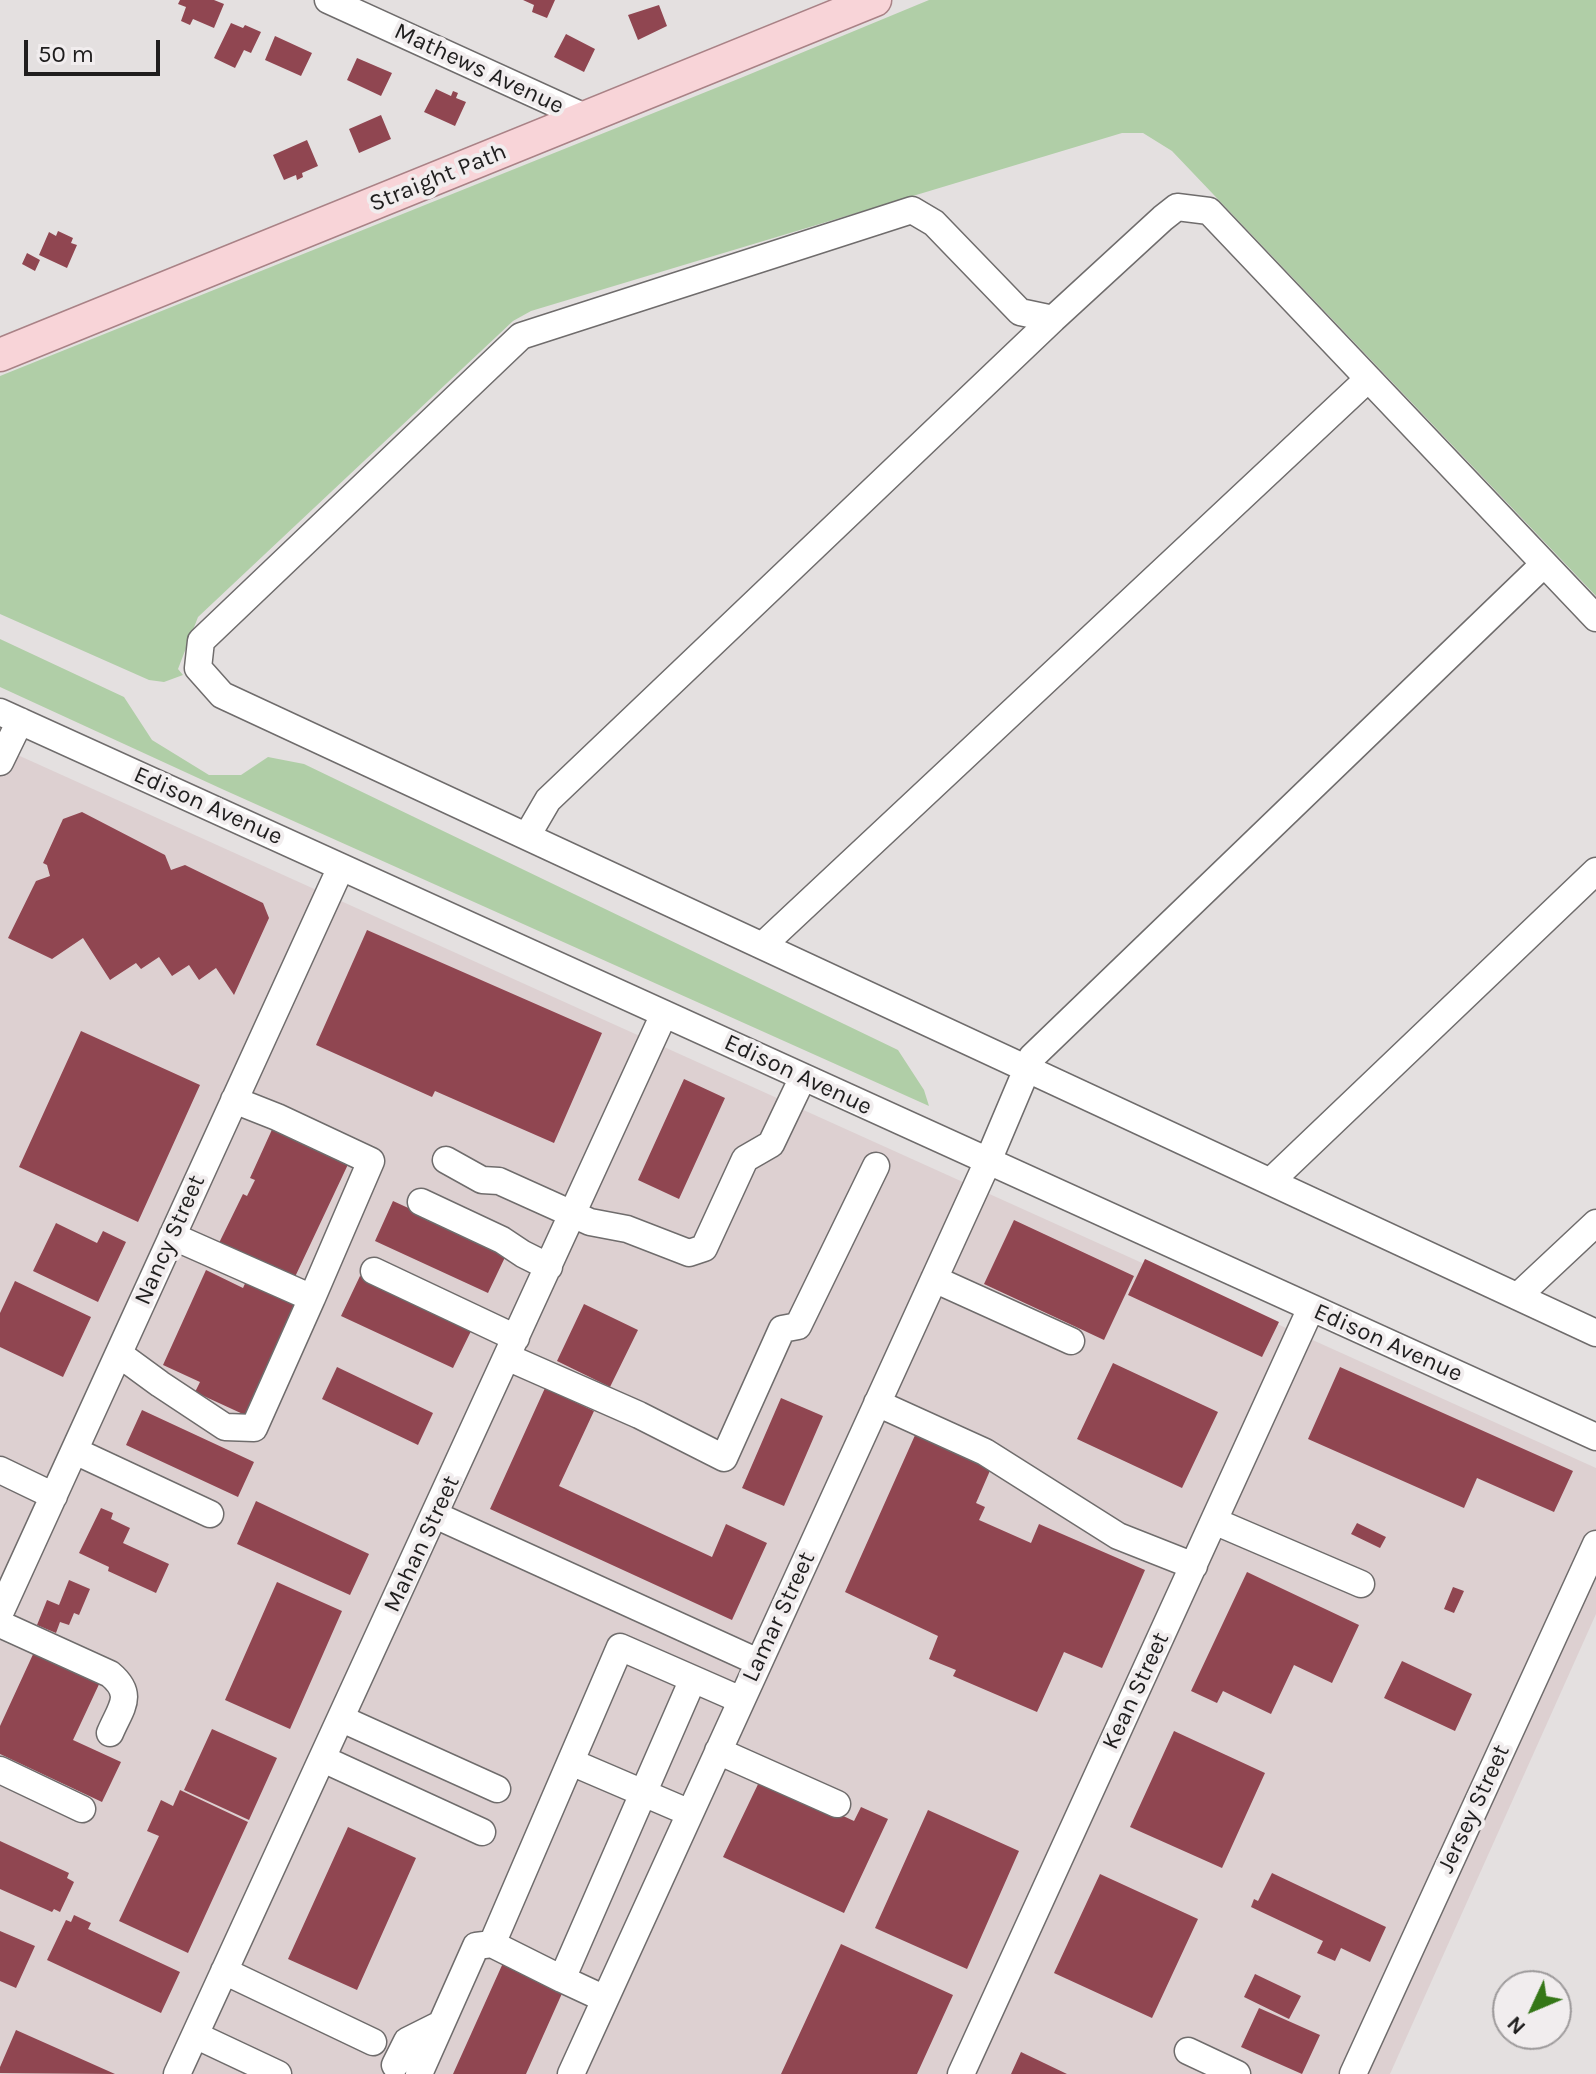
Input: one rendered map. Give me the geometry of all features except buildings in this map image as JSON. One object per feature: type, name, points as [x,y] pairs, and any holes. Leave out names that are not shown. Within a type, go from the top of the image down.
[{"type":"main road","name":"Straight Path","points":[[0,355],[875,0]]},
{"type":"street","name":"Mathews Avenue","points":[[328,0],[587,118]]},
{"type":"street","points":[[527,836],[548,800],[1053,319],[1177,207],[1209,211],[1596,618]]},
{"type":"street","points":[[1053,319],[1020,312],[934,223],[912,210],[521,336],[201,641],[198,668],[222,695],[1596,1333]]},
{"type":"street","points":[[763,945],[1368,379]]},
{"type":"street","name":"Lamar Street","points":[[571,2074],[988,1161],[1032,1057],[1544,564]]},
{"type":"street","points":[[0,762],[10,716]]},
{"type":"street","name":"Edison Avenue","points":[[10,716],[1596,1437]]},
{"type":"street","name":"Nancy Street","points":[[0,1613],[341,867]]},
{"type":"street","points":[[1271,1181],[1596,871]]},
{"type":"street","name":"Mahan Street","points":[[177,2074],[664,1014]]},
{"type":"street","points":[[446,1160],[482,1180],[499,1181],[590,1222],[627,1229],[689,1253],[704,1248],[745,1159],[771,1144],[803,1077]]},
{"type":"street","points":[[119,1354],[225,1427],[254,1428],[371,1161],[234,1100]]},
{"type":"street","points":[[374,1271],[724,1458],[782,1329],[798,1326],[876,1166]]},
{"type":"street","points":[[421,1202],[502,1240],[549,1267]]},
{"type":"street","points":[[1518,1296],[1596,1223]]},
{"type":"street","points":[[172,1236],[312,1298]]},
{"type":"street","points":[[934,1279],[1071,1341]]},
{"type":"street","name":"Kean Street","points":[[961,2074],[1311,1308]]},
{"type":"street","points":[[877,1403],[985,1452],[1118,1536],[1194,1566]]},
{"type":"street","points":[[75,1451],[210,1514]]},
{"type":"street","points":[[0,1470],[54,1496]]},
{"type":"street","points":[[435,1515],[758,1662]]},
{"type":"street","points":[[1214,1521],[1361,1584]]},
{"type":"street","name":"Jersey Street","points":[[1353,2074],[1596,1544]]},
{"type":"street","points":[[0,1624],[110,1674],[122,1684],[125,1697],[110,1733]]},
{"type":"street","points":[[492,1944],[620,1647],[741,1700]]},
{"type":"street","points":[[562,1979],[693,1679]]},
{"type":"street","points":[[342,1719],[497,1789]]},
{"type":"street","points":[[718,1751],[837,1804]]},
{"type":"street","points":[[323,1759],[482,1832]]},
{"type":"street","points":[[571,1762],[690,1813]]},
{"type":"street","points":[[0,1770],[82,1809]]},
{"type":"street","points":[[407,2069],[441,2024],[476,1946],[492,1944],[605,1999]]},
{"type":"street","points":[[224,1971],[373,2042]]},
{"type":"street","points":[[195,2035],[278,2074]]},
{"type":"street","points":[[1188,2051],[1237,2074]]},
{"type":"shaded area","points":[[0,747],[1596,1468],[1596,1614],[1390,2074],[0,2074]]},
{"type":"green space","points":[[929,0],[1596,0],[1596,596],[1172,151],[1143,133],[1122,133],[531,311],[513,321],[198,617],[178,669],[183,675],[164,682],[149,680],[0,614],[0,376]]},
{"type":"green space","points":[[0,639],[124,697],[152,740],[209,775],[241,775],[268,757],[304,764],[898,1050],[924,1090],[929,1106],[0,687]]}]
